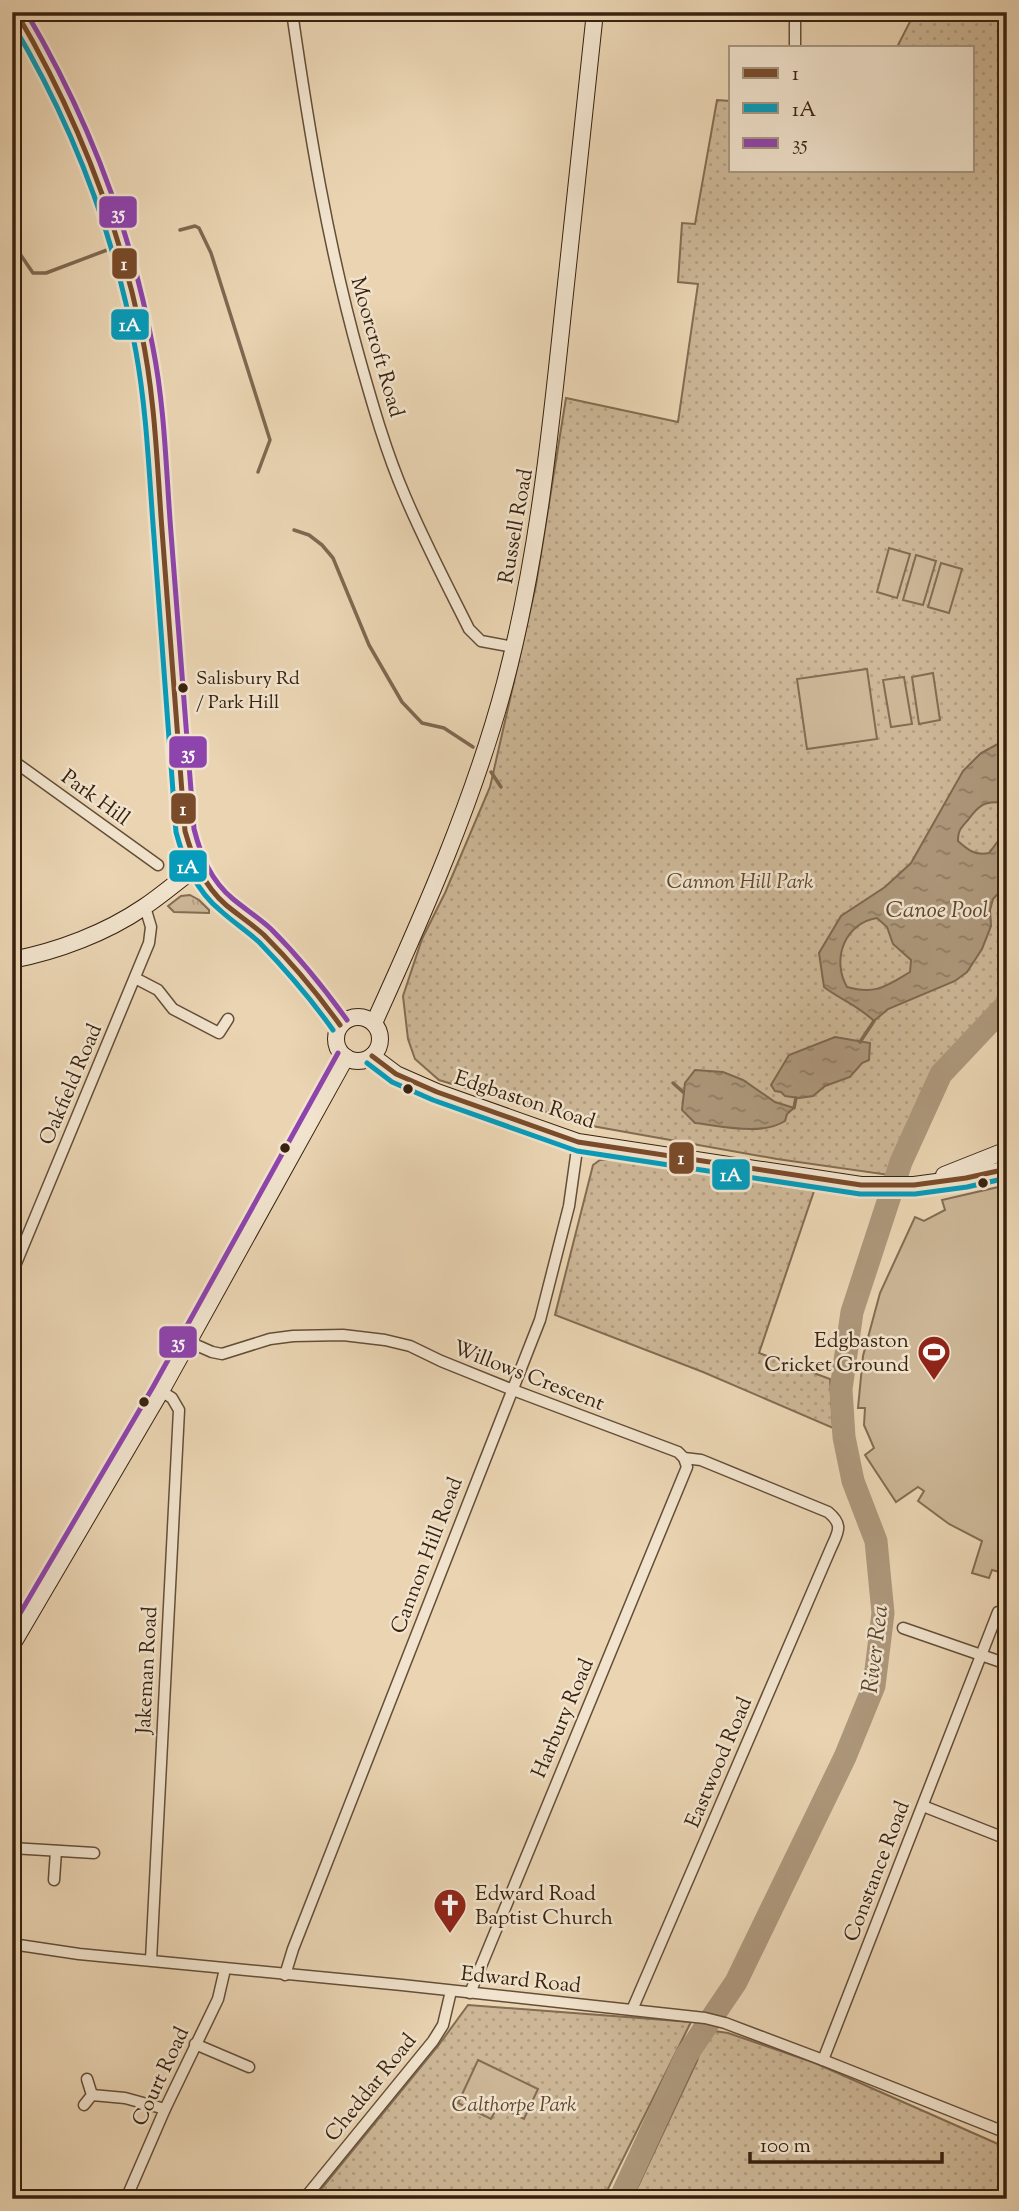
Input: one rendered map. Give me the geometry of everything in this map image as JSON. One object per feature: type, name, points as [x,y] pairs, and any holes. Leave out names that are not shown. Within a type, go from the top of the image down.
[{"type":"main road","points":[[16,12],[19,31],[86,148],[113,221],[142,334],[154,433],[185,831],[197,867],[221,900],[261,932],[291,964],[340,1025]]},
{"type":"main road","name":"Russell Road","points":[[374,1023],[422,916],[488,743],[513,647],[543,495],[595,12]]},
{"type":"main road","points":[[12,960],[91,936],[145,906],[197,867]]},
{"type":"main road","points":[[354,1017],[374,1023],[380,1035],[380,1044],[372,1056],[361,1061],[346,1057],[340,1052],[336,1040],[340,1025],[354,1017]]},
{"type":"main road","name":"Edgbaston Road","points":[[372,1056],[396,1074],[437,1093],[579,1142],[819,1179],[878,1185],[966,1178],[1007,1168]]},
{"type":"main road","points":[[12,1645],[161,1391],[346,1057]]},
{"type":"main road","name":"Edgbaston Road","points":[[920,1183],[1007,1150]]},
{"type":"street","name":"Moorcroft Road","points":[[292,12],[309,135],[342,297],[375,412],[404,495],[469,629],[481,641],[513,647]]},
{"type":"street","points":[[795,12],[795,46]]},
{"type":"street","name":"Park Hill","points":[[12,760],[158,865]]},
{"type":"street","name":"Oakfield Road","points":[[12,1273],[149,943],[151,927],[145,906]]},
{"type":"street","points":[[135,978],[158,990],[173,1009],[219,1033],[228,1019]]},
{"type":"street","name":"Cannon Hill Road","points":[[285,1975],[540,1320],[569,1206],[579,1142]]},
{"type":"street","name":"Willows Crescent","points":[[187,1341],[222,1354],[270,1339],[293,1336],[364,1336],[410,1346],[513,1390],[678,1452],[684,1458],[701,1460],[828,1512],[837,1519],[839,1530]]},
{"type":"street","name":"Jakeman Road","points":[[151,1960],[179,1410],[173,1398],[161,1391]]},
{"type":"street","name":"Harbury Road","points":[[470,1993],[687,1467],[684,1458]]},
{"type":"street","name":"Eastwood Road","points":[[632,2010],[839,1530]]},
{"type":"street","name":"Constance Road","points":[[823,2060],[998,1612]]},
{"type":"street","points":[[903,1628],[1007,1664]]},
{"type":"street","points":[[923,1806],[1007,1839]]},
{"type":"street","points":[[12,1848],[94,1853]]},
{"type":"street","points":[[54,1880],[56,1851]]},
{"type":"street","name":"Edward Road","points":[[12,1944],[79,1954],[690,2016],[725,2023],[1007,2133]]},
{"type":"street","name":"Court Road","points":[[126,2199],[218,1998],[225,1969]]},
{"type":"street","name":"Cheddar Road","points":[[304,2199],[438,2033],[443,2025],[451,1991]]},
{"type":"street","points":[[195,2044],[249,2067]]},
{"type":"street","points":[[85,2105],[92,2095],[88,2079]]},
{"type":"street","points":[[92,2095],[125,2098],[165,2109]]},
{"type":"green space","name":"Cannon Hill Park","points":[[915,12],[1007,12],[1007,992],[999,1006],[934,1073],[889,1175],[777,1159],[592,1126],[439,1080],[415,1059],[408,1039],[403,996],[422,939],[445,893],[490,787],[536,585],[566,398],[678,422],[698,284],[678,282],[682,223],[695,224],[717,100],[729,101],[729,172],[974,172],[974,46],[898,46]]},
{"type":"green space","points":[[889,548],[910,554],[897,598],[877,592]]},
{"type":"green space","points":[[916,555],[936,561],[923,605],[903,600]]},
{"type":"green space","points":[[941,563],[962,569],[949,613],[928,607]]},
{"type":"green space","points":[[867,669],[877,739],[807,749],[797,679]]},
{"type":"green space","points":[[933,673],[940,720],[919,724],[912,677]]},
{"type":"green space","points":[[904,677],[912,724],[891,727],[883,680]]},
{"type":"green space","points":[[190,895],[199,900],[209,913],[174,912],[168,906],[181,896]]},
{"type":"green space","points":[[613,1159],[814,1191],[759,1353],[830,1379],[833,1428],[703,1372],[555,1315],[593,1165],[600,1160]]},
{"type":"green space","name":"Edgbaston Cricket Ground","points":[[1007,1185],[1007,1574],[992,1570],[989,1578],[972,1573],[982,1541],[949,1524],[918,1501],[924,1491],[918,1487],[896,1502],[865,1455],[874,1448],[864,1425],[865,1408],[858,1408],[863,1356],[880,1293],[915,1217],[924,1221],[945,1210],[942,1200]]},
{"type":"green space","name":"Calthorpe Park","points":[[468,2005],[691,2022],[603,2199],[313,2199],[438,2046]]},
{"type":"green space","points":[[707,2030],[728,2033],[815,2063],[1007,2148],[1007,2199],[632,2199],[697,2061]]},
{"type":"green space","points":[[478,2060],[538,2089],[524,2119],[498,2106],[491,2119],[458,2103]]},
{"type":"water","name":"Canoe Pool","points":[[1007,739],[1007,816],[1003,803],[991,802],[982,805],[962,827],[958,837],[958,841],[972,852],[989,853],[998,841],[1007,820],[1007,884],[993,899],[990,910],[991,926],[982,949],[967,972],[955,981],[888,1009],[874,1021],[824,987],[819,953],[841,916],[885,887],[911,863],[963,771],[981,753]],"holes":[[[877,918],[887,927],[893,944],[911,960],[910,972],[880,988],[866,990],[847,987],[840,965],[841,954],[849,935],[866,921]]]},
{"type":"water","points":[[835,1037],[870,1043],[869,1060],[862,1063],[850,1077],[825,1086],[813,1096],[799,1098],[775,1091],[771,1085],[789,1055]]},
{"type":"water","points":[[695,1070],[723,1072],[743,1080],[775,1102],[794,1108],[787,1114],[785,1121],[765,1128],[741,1129],[695,1123],[682,1110],[685,1083]]},
{"type":"waterway","points":[[180,230],[195,226],[199,228],[211,253],[270,440],[258,472]]},
{"type":"waterway","points":[[18,251],[33,273],[46,273],[107,250]]},
{"type":"waterway","points":[[294,530],[309,535],[333,558],[369,645],[402,702],[422,723],[444,728],[473,747]]},
{"type":"waterway","points":[[491,772],[501,787]]},
{"type":"waterway","name":"River Rea","points":[[620,2199],[686,2056],[736,1982],[845,1757],[874,1686],[883,1613],[876,1541],[853,1481],[844,1437],[841,1389],[852,1312],[901,1162],[941,1074],[1007,1004]]},
{"type":"waterway","points":[[860,1042],[874,1021]]},
{"type":"waterway","points":[[673,1083],[683,1092]]},
{"type":"waterway","points":[[794,1108],[796,1098]]},
{"type":"transit line","name":"1","points":[[16,12],[57,88],[92,166],[120,247],[141,331],[155,430],[185,831],[188,841],[195,861],[211,889],[274,946],[304,978],[340,1025]]},
{"type":"transit line","name":"35","points":[[26,12],[69,92],[105,175],[133,260],[144,304],[163,417],[194,829],[197,839],[208,867],[225,892],[281,940],[311,973],[347,1020]]},
{"type":"transit line","name":"1A","points":[[12,23],[54,101],[89,182],[116,266],[136,352],[143,398],[176,832],[179,843],[192,875],[212,903],[269,953],[333,1030]]},
{"type":"transit line","name":"35","points":[[12,1627],[153,1387],[338,1053]]},
{"type":"transit line","name":"1","points":[[372,1056],[396,1074],[437,1092],[578,1142],[861,1185],[914,1185],[1007,1169]]},
{"type":"transit line","name":"1A","points":[[367,1063],[392,1082],[433,1100],[577,1151],[860,1194],[915,1194],[1007,1178]]},
{"type":"place","name":"Salisbury Rd / Park Hill","points":[[183,688]]},
{"type":"place","name":"Edgbaston Cricket Ground","points":[[934,1382]]},
{"type":"place","name":"Edward Road Baptist Church","points":[[450,1935]]}]
